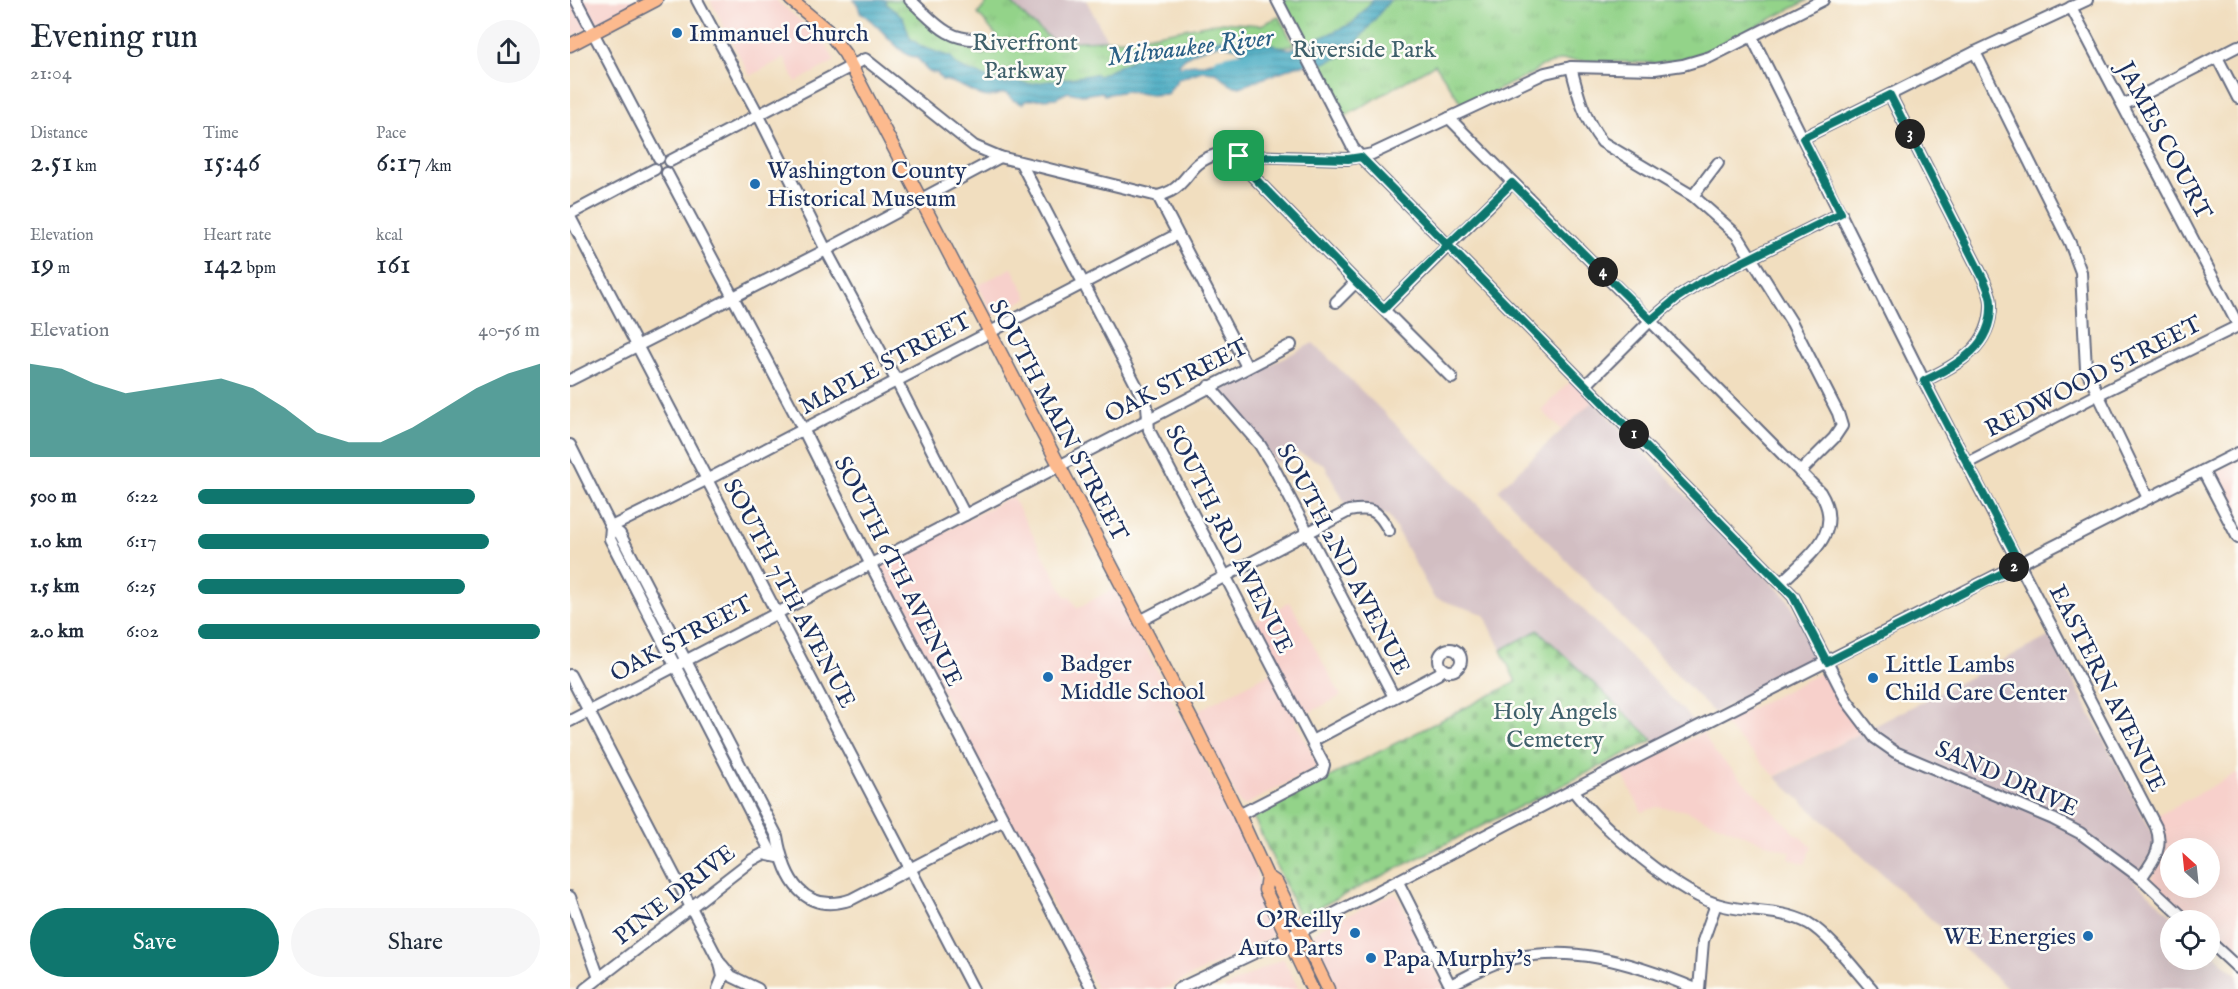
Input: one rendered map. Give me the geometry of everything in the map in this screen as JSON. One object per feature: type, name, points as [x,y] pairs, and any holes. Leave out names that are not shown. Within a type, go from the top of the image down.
[{"type":"main road","points":[[570,45],[656,0]]},
{"type":"main road","name":"SOUTH MAIN STREET","points":[[790,0],[828,30],[851,66],[1140,621],[1239,815],[1267,876],[1277,883],[1328,989]]},
{"type":"main road","name":"SOUTH MAIN STREET","points":[[1267,876],[1265,890],[1312,989]]},
{"type":"street","points":[[576,0],[659,158]]},
{"type":"street","points":[[697,0],[759,116],[826,250],[897,380],[965,515]]},
{"type":"street","points":[[910,0],[948,34],[967,40],[980,39]]},
{"type":"street","name":"SAND DRIVE","points":[[1277,0],[1353,148],[1781,583],[1800,607],[1847,701],[1875,738],[1895,752],[2054,819],[2080,833],[2141,878],[2175,910]]},
{"type":"street","points":[[670,162],[866,59],[974,146],[1000,157],[1158,196],[1177,186],[1196,164],[1215,155],[1348,159],[1361,157],[1372,154],[1545,73],[1570,67],[1655,69],[1683,65],[1710,57],[1823,0]]},
{"type":"street","points":[[1803,138],[1975,52],[2087,0]]},
{"type":"street","name":"JAMES COURT","points":[[2071,7],[2238,325]]},
{"type":"street","name":"EASTERN AVENUE","points":[[1752,37],[1924,381],[2156,827],[2160,845],[2141,878]]},
{"type":"street","points":[[2123,105],[2238,46]]},
{"type":"street","points":[[1975,52],[2070,243],[2081,272],[2086,369],[2148,498]]},
{"type":"street","points":[[2217,57],[2238,98]]},
{"type":"street","points":[[1570,67],[1583,110],[1602,142],[1693,196],[1737,235],[1792,323],[1845,427],[1800,472]]},
{"type":"street","points":[[1890,95],[1984,280],[1992,301],[1989,322],[1978,347],[1957,365],[1924,381]]},
{"type":"street","points":[[1449,118],[1820,492],[1826,501],[1829,525],[1827,534],[1816,549],[1781,583]]},
{"type":"street","points":[[1239,156],[1245,168],[1452,378]]},
{"type":"street","points":[[665,157],[670,162],[671,168],[667,173],[660,173],[655,169],[655,163],[659,158],[665,157]]},
{"type":"street","points":[[570,380],[826,250],[1000,157]]},
{"type":"street","name":"SOUTH 3RD AVENUE","points":[[1021,162],[1147,406],[1149,430],[1324,765],[1322,772],[1239,815]]},
{"type":"street","points":[[1693,196],[1718,163]]},
{"type":"street","points":[[570,215],[655,169]]},
{"type":"street","name":"SOUTH 6TH AVENUE","points":[[667,173],[803,429],[870,563],[1092,989]]},
{"type":"street","points":[[1384,309],[1512,183]]},
{"type":"street","points":[[1158,196],[1176,235],[1247,367]]},
{"type":"street","points":[[1586,386],[1651,320],[1677,298],[1700,283],[1841,213]]},
{"type":"street","name":"SOUTH 7TH AVENUE","points":[[570,215],[973,989]]},
{"type":"street","name":"MAPLE STREET","points":[[611,527],[1176,235]]},
{"type":"street","points":[[1336,302],[1356,282]]},
{"type":"street","name":"REDWOOD STREET","points":[[1968,463],[2097,395],[2238,325]]},
{"type":"street","name":"OAK STREET","points":[[570,721],[1291,345]]},
{"type":"street","name":"SOUTH 2ND AVENUE","points":[[1209,386],[1260,445],[1273,466],[1394,697]]},
{"type":"street","points":[[570,445],[611,527],[620,534],[777,836],[777,857]]},
{"type":"street","points":[[1178,989],[1196,985],[1573,790],[2238,453]]},
{"type":"street","points":[[2203,471],[2238,538]]},
{"type":"street","points":[[1140,621],[1349,511],[1367,508],[1381,515],[1389,531]]},
{"type":"street","points":[[611,527],[609,539],[674,665],[766,842],[801,894],[822,903],[837,904],[852,899],[1004,820]]},
{"type":"street","points":[[1312,741],[1444,669]]},
{"type":"street","points":[[570,675],[720,963],[731,976],[758,989]]},
{"type":"street","points":[[1573,790],[1584,804],[1632,849],[1686,889],[1716,904],[1747,910],[1783,913],[1811,925],[1872,989]]},
{"type":"street","name":"PINE DRIVE","points":[[585,989],[752,860],[763,854],[777,857]]},
{"type":"street","points":[[1398,882],[1451,987],[1495,964],[1536,954],[1569,954],[1607,957],[1659,973],[1698,989],[1703,941],[1716,904]]},
{"type":"street","points":[[570,897],[599,978]]},
{"type":"street","points":[[2220,951],[2238,968]]},
{"type":"street","points":[[718,989],[723,977],[720,963]]},
{"type":"shaded area","points":[[570,0],[640,0],[570,38]]},
{"type":"shaded area","points":[[710,0],[776,0],[822,39],[835,61],[796,82],[784,58],[750,76]]},
{"type":"shaded area","points":[[1009,0],[1086,0],[1107,40],[1055,42],[1027,19]]},
{"type":"shaded area","points":[[1012,268],[1028,298],[993,316],[978,285]]},
{"type":"shaded area","points":[[1313,343],[1695,722],[1656,742],[1538,630],[1501,650],[1484,614],[1434,598],[1389,516],[1364,507],[1350,513],[1324,464],[1297,452],[1276,463],[1220,390]]},
{"type":"shaded area","points":[[1572,380],[1593,401],[1562,430],[1541,410]]},
{"type":"shaded area","points":[[1593,401],[1788,599],[1816,653],[1816,660],[1714,713],[1498,490]]},
{"type":"shaded area","points":[[2238,461],[2238,523],[2214,477],[2216,472]]},
{"type":"shaded area","name":"Badger Middle School","points":[[1012,496],[1066,597],[1070,596],[1077,608],[1115,588],[1250,851],[1260,885],[1276,925],[1273,934],[1267,940],[1164,989],[1096,989],[880,570],[881,565]]},
{"type":"shaded area","points":[[1290,602],[1341,696],[1295,720],[1317,767],[1244,806],[1240,804],[1193,713],[1278,669],[1254,621]]},
{"type":"shaded area","points":[[2050,636],[2154,836],[2155,843],[2148,860],[2133,879],[2166,910],[2160,910],[2160,970],[2220,970],[2220,959],[2238,976],[2238,989],[2008,989],[1775,777]]},
{"type":"shaded area","points":[[1818,674],[1827,677],[1849,718],[1864,731],[1775,776],[1723,723]]},
{"type":"shaded area","points":[[1703,732],[1714,751],[1795,833],[1812,846],[1805,864],[1789,858],[1791,852],[1683,810],[1657,807],[1642,812],[1622,774]]},
{"type":"shaded area","points":[[2238,772],[2238,959],[2220,943],[2220,910],[2184,910],[2170,898],[2220,898],[2220,838],[2165,838],[2164,830],[2157,816]]},
{"type":"shaded area","points":[[2160,863],[2160,889],[2151,878]]},
{"type":"shaded area","points":[[1395,893],[1445,989],[1333,989],[1312,942],[1313,934],[1318,929]]},
{"type":"shaded area","points":[[1283,958],[1299,989],[1222,989]]},
{"type":"green space","name":"Riverfront Parkway","points":[[884,0],[905,0],[951,39],[983,55],[993,50],[998,43],[996,35],[978,14],[989,0],[1009,0],[1027,19],[1055,42],[1130,39],[1222,22],[1261,25],[1279,17],[1294,45],[1265,48],[1206,43],[1104,75],[1026,86],[1003,85],[972,74],[926,51],[910,40]]},
{"type":"green space","name":"Riverside Park","points":[[1283,0],[1808,0],[1710,50],[1687,58],[1657,63],[1562,60],[1542,66],[1531,74],[1463,106],[1435,64],[1344,117]]},
{"type":"green space","name":"Holy Angels Cemetery","points":[[1538,630],[1653,740],[1300,917],[1253,816],[1516,682],[1501,650]]},
{"type":"water","points":[[854,0],[885,0],[887,5],[903,17],[910,38],[922,47],[951,57],[956,65],[964,69],[1005,84],[1015,82],[1030,84],[1096,74],[1099,76],[1142,55],[1152,55],[1184,44],[1207,40],[1226,39],[1242,44],[1270,44],[1290,49],[1353,23],[1373,0],[1390,0],[1350,51],[1340,57],[1324,63],[1296,66],[1240,87],[1231,85],[1215,72],[1202,71],[1178,79],[1167,94],[1151,95],[1126,91],[1104,95],[1102,92],[1082,95],[1068,92],[1056,98],[1027,100],[1022,104],[1013,100],[1006,93],[983,96],[942,80],[937,73],[928,72],[919,60],[906,54],[860,12]],"holes":[[[1220,44],[1237,48],[1257,61],[1247,62],[1226,57],[1204,64],[1181,67],[1179,64],[1193,53]]]},
{"type":"waterway","name":"Milwaukee River","points":[[1219,63],[1249,57],[1267,57]]},
{"type":"place","name":"Immanuel Church","points":[[677,33]]},
{"type":"place","name":"Washington County Historical Museum","points":[[755,184]]},
{"type":"place","name":"Badger Middle School","points":[[1048,677]]},
{"type":"place","name":"Little Lambs Child Care Center","points":[[1873,678]]},
{"type":"place","name":"O'Reilly Auto Parts","points":[[1355,933]]},
{"type":"place","name":"WE Energies","points":[[2088,936]]},
{"type":"place","name":"Papa Murphy's","points":[[1371,958]]},
{"type":"route","points":[[1239,156],[1245,168],[1384,309],[1447,245],[1512,183],[1651,320],[1677,298],[1700,283],[1841,213],[1803,138],[1890,95],[1984,280],[1992,301],[1989,322],[1978,347],[1957,365],[1924,381],[2020,564],[1827,662],[1793,596],[1662,462],[1447,245],[1361,157],[1348,159],[1239,156]]}]
